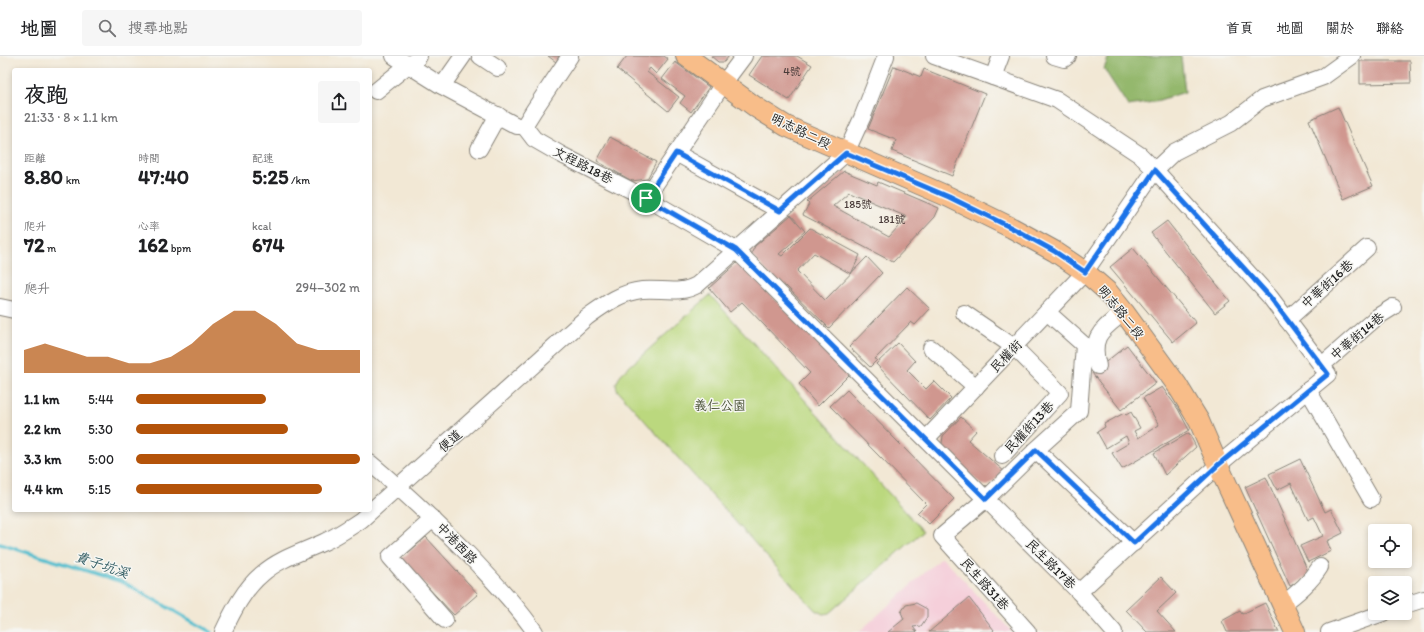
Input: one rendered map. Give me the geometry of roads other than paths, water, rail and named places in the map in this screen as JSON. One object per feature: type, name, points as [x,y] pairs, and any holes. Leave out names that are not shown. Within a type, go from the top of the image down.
[{"type":"main road","name":"明志路二段","points":[[686,56],[757,108],[786,126],[949,197],[1012,228],[1054,251],[1085,272],[1108,292],[1177,385],[1199,421],[1295,632]]},
{"type":"street","points":[[394,56],[414,60],[442,86],[517,126],[524,126],[570,56]]},
{"type":"street","points":[[442,86],[463,56]]},
{"type":"street","points":[[480,56],[498,68]]},
{"type":"street","points":[[646,198],[723,84],[744,56]]},
{"type":"street","points":[[886,56],[862,118],[846,153],[736,250],[986,499],[1036,450],[1079,411],[1084,345],[1047,312]]},
{"type":"street","points":[[934,56],[1057,100],[1140,155],[1270,297],[1328,374],[1218,465],[1079,592]]},
{"type":"street","points":[[993,77],[1001,56]]},
{"type":"street","points":[[1054,56],[1064,60],[1068,56]]},
{"type":"street","name":"民權街","points":[[926,439],[1085,272],[1155,170],[1174,152],[1231,124],[1262,99],[1323,77],[1352,56]]},
{"type":"street","points":[[376,91],[414,60]]},
{"type":"street","points":[[479,149],[498,115]]},
{"type":"street","name":"文程路18巷","points":[[524,126],[534,139],[646,198],[736,250]]},
{"type":"street","points":[[676,153],[780,211]]},
{"type":"street","name":"中華街16巷","points":[[1287,320],[1367,248]]},
{"type":"street","name":"便道","points":[[372,510],[587,317],[607,303],[625,294],[642,290],[682,291],[690,289],[697,285],[736,250]]},
{"type":"street","points":[[0,308],[12,310]]},
{"type":"street","name":"中華街14巷","points":[[1321,366],[1377,317],[1393,308]]},
{"type":"street","points":[[1098,366],[1095,344],[1101,331],[1124,312]]},
{"type":"street","points":[[964,313],[1014,347]]},
{"type":"street","name":"民權街13巷","points":[[1002,456],[1060,393],[1014,347]]},
{"type":"street","points":[[931,348],[976,387]]},
{"type":"street","points":[[1308,390],[1371,499]]},
{"type":"street","points":[[1036,450],[1134,543]]},
{"type":"street","name":"中港西路","points":[[372,465],[399,487],[433,519],[503,590],[535,632]]},
{"type":"street","name":"民生路31巷","points":[[986,499],[942,536],[1028,632]]},
{"type":"street","name":"民生路17巷","points":[[986,499],[1079,592],[1114,632]]},
{"type":"street","name":"便道","points":[[224,630],[246,592],[262,574],[280,561],[325,542],[343,532],[370,512]]},
{"type":"street","points":[[433,519],[390,557],[445,620]]},
{"type":"street","points":[[1282,605],[1312,580],[1320,567]]},
{"type":"street","points":[[1412,603],[1424,599]]},
{"type":"street","points":[[1329,632],[1368,618]]},
{"type":"waterway","name":"貴子坑溪","points":[[0,544],[123,582],[211,632]]},
{"type":"park label","name":"義仁公園","points":[[720,405]]}]
